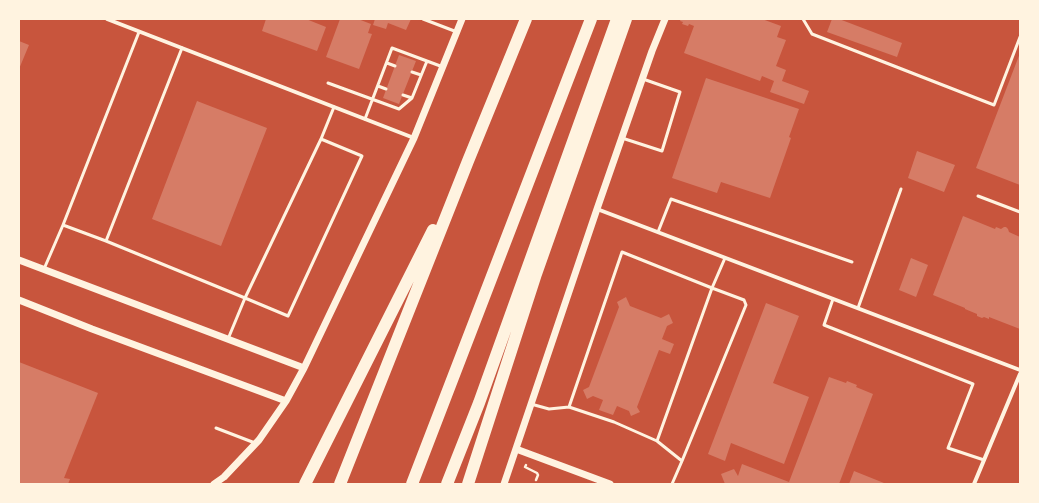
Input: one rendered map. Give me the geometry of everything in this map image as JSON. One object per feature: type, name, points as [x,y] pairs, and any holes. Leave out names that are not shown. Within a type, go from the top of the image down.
[{"type":"highway","points":[[340,484],[526,19]]},
{"type":"highway","points":[[412,484],[591,19]]},
{"type":"highway","points":[[447,484],[479,403],[617,19]]},
{"type":"highway","points":[[468,484],[536,274],[626,19]]},
{"type":"highway","points":[[305,484],[468,162]]},
{"type":"street","points":[[107,19],[414,138]]},
{"type":"street","points":[[214,484],[224,477],[256,443],[286,401],[304,368],[414,138],[462,19]]},
{"type":"street","points":[[505,484],[597,209],[665,19]]},
{"type":"street","points":[[597,209],[1020,370]]},
{"type":"street","points":[[19,260],[304,368]]},
{"type":"street","points":[[19,300],[92,329],[286,401]]},
{"type":"street","points":[[974,484],[1020,374]]},
{"type":"street","points":[[516,449],[601,482],[610,484]]},
{"type":"lane","points":[[423,19],[457,32]]},
{"type":"lane","points":[[803,19],[812,34],[994,105],[1020,37]]},
{"type":"lane","points":[[44,270],[139,32]]},
{"type":"lane","points":[[106,241],[182,48]]},
{"type":"lane","points":[[365,119],[392,48],[443,67]]},
{"type":"lane","points":[[328,83],[399,109],[412,98],[427,61]]},
{"type":"lane","points":[[387,63],[395,66]]},
{"type":"lane","points":[[412,72],[421,75]]},
{"type":"lane","points":[[622,138],[662,151],[680,92],[643,79]]},
{"type":"lane","points":[[378,86],[386,89]]},
{"type":"lane","points":[[403,95],[412,98]]},
{"type":"lane","points":[[228,339],[245,298],[321,139],[334,106]]},
{"type":"lane","points":[[63,225],[106,241],[288,316],[362,156],[321,139]]},
{"type":"lane","points":[[858,308],[901,189]]},
{"type":"lane","points":[[978,196],[1020,212]]},
{"type":"lane","points":[[658,232],[671,199],[852,262]]},
{"type":"lane","points":[[569,407],[622,252],[744,300],[746,305],[672,484]]},
{"type":"lane","points":[[657,441],[712,288],[725,258]]},
{"type":"lane","points":[[833,299],[824,325],[973,384],[948,448],[984,460]]},
{"type":"lane","points":[[531,404],[549,409],[569,407],[614,422],[657,441],[682,461]]},
{"type":"lane","points":[[216,428],[256,443]]},
{"type":"path","points":[[527,464],[525,468],[538,473],[536,480]]},
{"type":"building","points":[[266,19],[306,19],[326,27],[317,51],[262,31]]},
{"type":"building","points":[[340,19],[358,19],[371,24],[368,33],[372,34],[359,69],[326,57]]},
{"type":"building","points":[[375,19],[411,19],[406,30],[388,23],[386,29],[373,25]]},
{"type":"building","points":[[681,19],[762,19],[781,26],[777,37],[786,40],[776,66],[786,70],[782,81],[809,91],[804,104],[770,92],[774,81],[762,76],[760,81],[684,53],[694,26],[682,24],[683,22],[680,21]]},
{"type":"building","points":[[832,19],[839,19],[902,43],[897,57],[827,32]]},
{"type":"building","points":[[19,41],[29,45],[19,69]]},
{"type":"building","points":[[1020,53],[1020,185],[976,168]]},
{"type":"building","points":[[399,55],[416,61],[399,104],[383,98]]},
{"type":"building","points":[[706,78],[799,109],[789,137],[791,138],[770,198],[721,182],[717,193],[672,178]]},
{"type":"building","points":[[197,101],[267,128],[221,246],[152,219]]},
{"type":"building","points":[[917,151],[955,165],[944,192],[908,178]]},
{"type":"building","points":[[963,216],[995,229],[996,227],[1001,229],[1006,227],[1009,232],[1020,237],[1020,329],[989,317],[989,319],[984,317],[982,318],[965,308],[933,295]]},
{"type":"building","points":[[911,258],[928,265],[916,297],[899,290]]},
{"type":"building","points":[[626,297],[630,306],[661,318],[669,314],[673,323],[667,326],[662,339],[674,344],[670,354],[659,350],[637,407],[640,412],[631,416],[629,411],[617,406],[613,415],[599,410],[603,400],[593,396],[587,399],[583,390],[589,387],[619,307],[617,302]]},
{"type":"building","points":[[766,303],[799,316],[773,383],[809,397],[784,464],[731,443],[725,461],[708,454]]},
{"type":"building","points":[[19,362],[98,393],[64,478],[70,479],[68,484],[19,484]]},
{"type":"building","points":[[829,377],[846,383],[847,381],[857,385],[856,387],[873,394],[839,484],[725,484],[721,474],[734,469],[738,476],[742,464],[789,482]]},
{"type":"building","points":[[854,471],[884,483],[849,484]]}]
